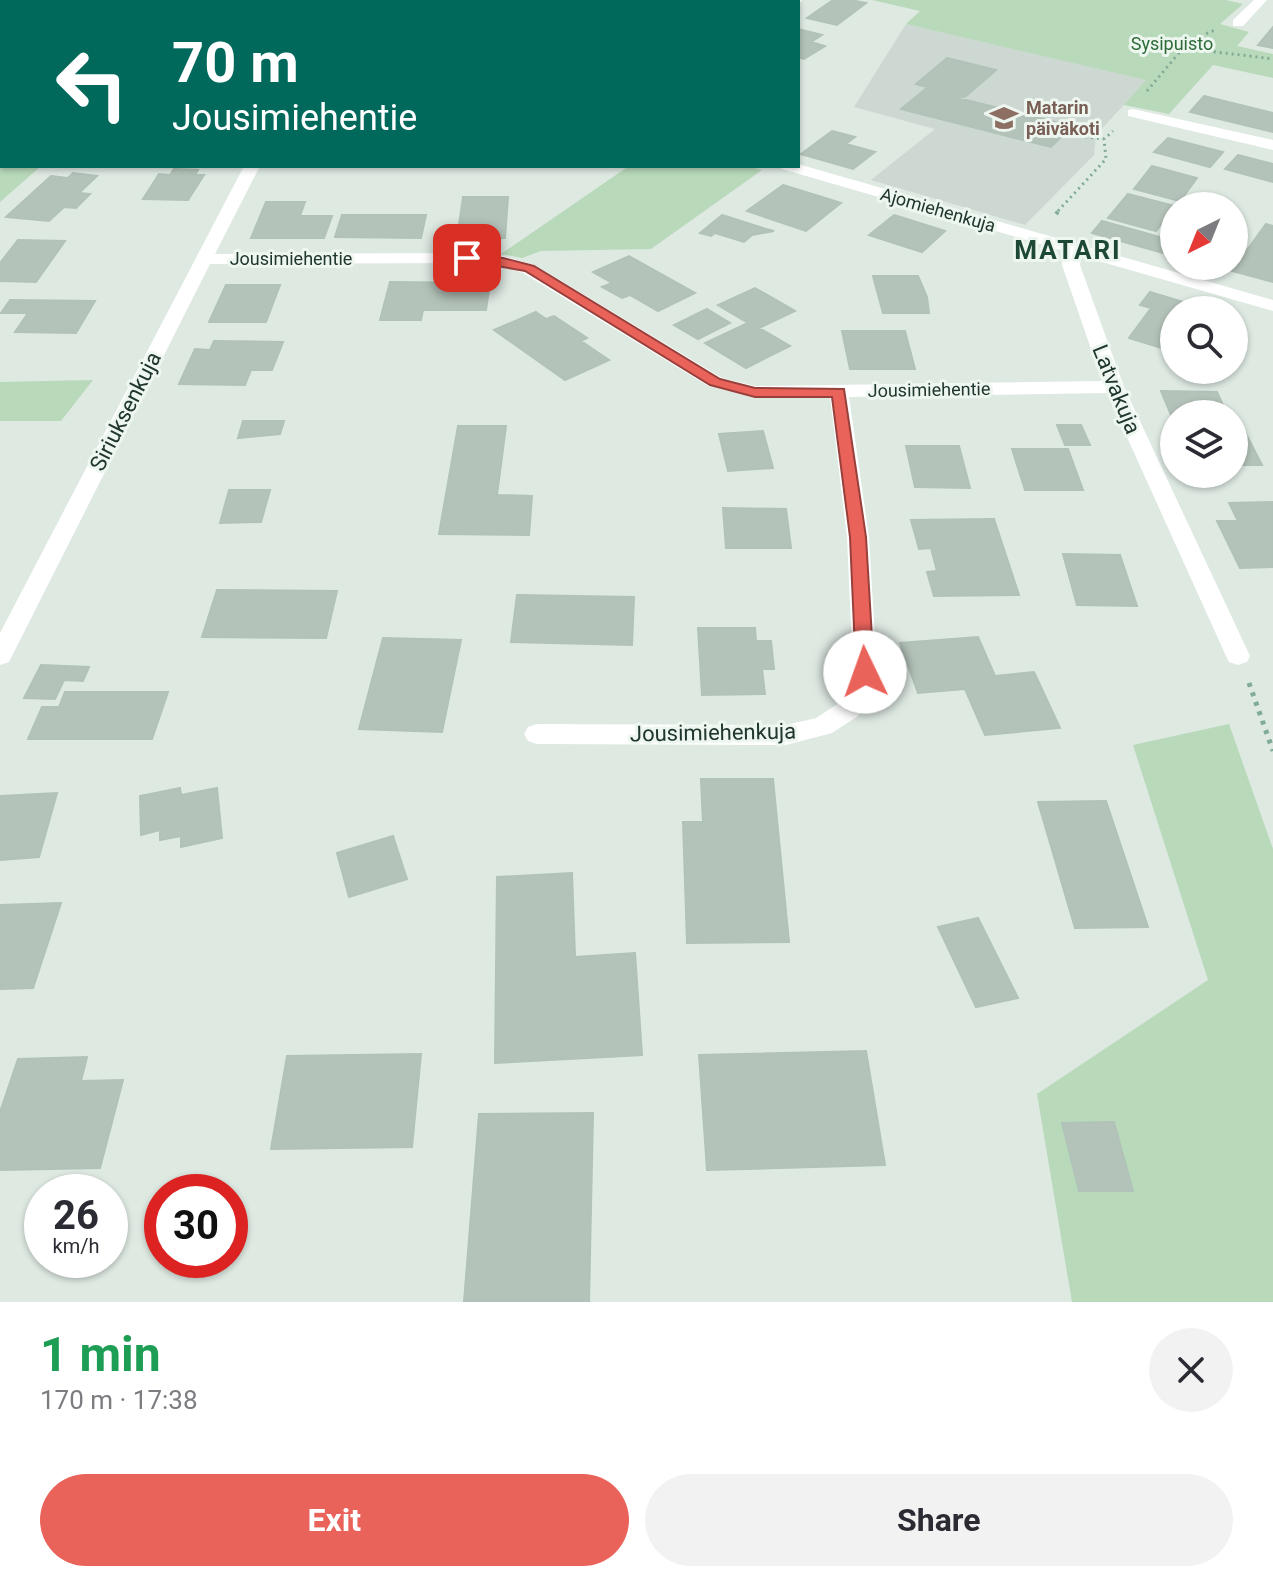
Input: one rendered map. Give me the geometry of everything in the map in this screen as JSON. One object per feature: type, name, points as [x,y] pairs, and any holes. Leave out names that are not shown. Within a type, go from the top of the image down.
[{"type":"street","points":[[1238,23],[1261,0]]},
{"type":"street","points":[[1133,113],[1273,145]]},
{"type":"street","name":"Siriuksenkuja","points":[[0,656],[251,168]]},
{"type":"street","name":"Ajomiehenkuja","points":[[794,168],[1273,306]]},
{"type":"street","name":"Latvakuja","points":[[1073,249],[1071,265],[1114,387],[1238,656]]},
{"type":"street","name":"Jousimiehentie","points":[[202,259],[467,258],[503,261],[529,269],[565,289],[715,382],[755,392],[1114,387]]},
{"type":"street","name":"Jousimiehenkuja","points":[[537,734],[786,735],[823,726],[849,709],[865,672],[858,537],[839,392]]},
{"type":"path","points":[[1183,48],[1273,59]]},
{"type":"path","points":[[1079,136],[1104,139]]},
{"type":"path","points":[[1238,656],[1273,751]]},
{"type":"shaded area","name":"Matarin päiväkoti","points":[[906,24],[1147,80],[1096,135],[1094,155],[1025,225],[871,180],[935,129],[854,107]]},
{"type":"green space","name":"Sysipuisto","points":[[872,0],[1226,0],[1243,4],[1220,24],[1249,32],[1237,46],[1273,54],[1273,78],[1213,65],[1169,114],[1124,105],[1146,80],[906,24],[920,11]]},
{"type":"green space","points":[[0,168],[39,168],[0,202]]},
{"type":"green space","points":[[626,168],[762,170],[651,249],[541,251],[522,258],[501,254]]},
{"type":"green space","points":[[93,380],[61,421],[0,421],[0,382]]},
{"type":"green space","points":[[1229,724],[1273,849],[1273,1302],[1072,1302],[1037,1094],[1208,980],[1133,745]]},
{"type":"building","points":[[833,0],[866,3],[837,25],[807,18]]},
{"type":"building","points":[[1273,27],[1273,48],[1258,45]]},
{"type":"building","points":[[800,30],[822,35],[811,42],[825,46],[804,59],[800,58]]},
{"type":"building","points":[[947,58],[996,70],[966,96],[958,98],[1072,126],[1051,147],[901,109],[928,87],[916,84]]},
{"type":"building","points":[[1204,96],[1273,113],[1273,132],[1190,112]]},
{"type":"building","points":[[832,131],[855,137],[846,144],[875,152],[853,169],[801,154]]},
{"type":"building","points":[[1168,138],[1223,152],[1210,167],[1154,152]]},
{"type":"building","points":[[1238,155],[1273,164],[1273,182],[1225,169]]},
{"type":"building","points":[[1152,166],[1197,178],[1187,192],[1160,192],[1160,196],[1134,189]]},
{"type":"building","points":[[174,169],[198,170],[195,175],[204,175],[188,200],[143,199],[159,174],[170,175]]},
{"type":"building","points":[[73,173],[97,176],[79,193],[90,194],[76,208],[64,207],[49,221],[6,217],[51,176],[68,178]]},
{"type":"building","points":[[783,185],[841,203],[806,231],[747,211]]},
{"type":"building","points":[[1128,194],[1160,202],[1160,226],[1156,231],[1108,218]]},
{"type":"building","points":[[463,197],[508,197],[505,238],[457,239]]},
{"type":"building","points":[[266,202],[305,202],[300,216],[332,216],[324,238],[251,238]]},
{"type":"building","points":[[342,215],[426,215],[421,238],[335,237]]},
{"type":"building","points":[[722,215],[774,231],[752,235],[744,242],[715,233],[711,236],[700,233]]},
{"type":"building","points":[[894,215],[945,231],[922,252],[869,235]]},
{"type":"building","points":[[1102,221],[1160,237],[1160,252],[1092,233]]},
{"type":"building","points":[[1266,224],[1273,226],[1273,282],[1248,275],[1248,249]]},
{"type":"building","points":[[18,240],[65,241],[36,282],[0,281],[0,263]]},
{"type":"building","points":[[629,256],[695,293],[658,311],[630,295],[622,298],[602,287],[612,283],[593,272]]},
{"type":"building","points":[[873,276],[918,276],[927,297],[929,313],[883,313]]},
{"type":"building","points":[[390,282],[490,283],[486,310],[423,310],[421,320],[380,320]]},
{"type":"building","points":[[226,285],[280,285],[266,322],[209,322]]},
{"type":"building","points":[[755,288],[795,311],[759,328],[790,346],[746,368],[705,343],[748,323],[718,305]]},
{"type":"building","points":[[1150,292],[1163,296],[1160,296],[1160,348],[1129,338],[1151,308],[1140,305]]},
{"type":"building","points":[[10,300],[95,301],[76,333],[15,332],[28,313],[1,313]]},
{"type":"building","points":[[707,309],[730,323],[698,339],[674,325]]},
{"type":"building","points":[[536,312],[546,319],[554,316],[587,338],[581,341],[609,360],[565,380],[494,330]]},
{"type":"building","points":[[842,331],[905,331],[915,369],[850,369]]},
{"type":"building","points":[[214,341],[283,342],[272,370],[251,370],[245,385],[179,384],[195,349],[210,350]]},
{"type":"building","points":[[1161,391],[1217,392],[1221,400],[1165,400]]},
{"type":"building","points":[[243,421],[284,421],[280,434],[238,438]]},
{"type":"building","points":[[1057,425],[1081,425],[1090,445],[1065,445]]},
{"type":"building","points":[[458,426],[506,426],[497,495],[532,496],[529,535],[439,534]]},
{"type":"building","points":[[763,431],[773,468],[728,471],[719,434]]},
{"type":"building","points":[[1248,438],[1262,465],[1248,465]]},
{"type":"building","points":[[906,446],[959,446],[970,488],[915,487]]},
{"type":"building","points":[[1012,449],[1068,449],[1083,490],[1025,490]]},
{"type":"building","points":[[229,490],[270,490],[261,522],[220,523]]},
{"type":"building","points":[[1273,502],[1273,567],[1240,568],[1217,521],[1238,521],[1229,503]]},
{"type":"building","points":[[723,508],[786,509],[791,548],[726,548]]},
{"type":"building","points":[[994,519],[1019,595],[934,596],[927,572],[937,571],[931,548],[919,549],[911,520]]},
{"type":"building","points":[[1063,554],[1120,555],[1137,606],[1077,605]]},
{"type":"building","points":[[217,590],[337,591],[326,638],[202,637]]},
{"type":"building","points":[[517,595],[634,597],[632,645],[511,642]]},
{"type":"building","points":[[698,628],[755,628],[756,641],[771,641],[774,669],[762,669],[765,694],[702,695]]},
{"type":"building","points":[[978,637],[995,676],[1034,672],[1060,728],[985,735],[965,689],[918,693],[900,643]]},
{"type":"building","points":[[383,638],[461,640],[442,732],[359,729]]},
{"type":"building","points":[[41,665],[89,667],[83,681],[64,680],[55,699],[24,698]]},
{"type":"building","points":[[65,692],[168,692],[152,739],[28,739],[42,707],[59,707]]},
{"type":"building","points":[[701,779],[773,779],[789,942],[687,943],[683,822],[703,822]]},
{"type":"building","points":[[180,788],[181,795],[217,788],[222,838],[181,847],[181,836],[160,840],[160,830],[141,835],[140,796]]},
{"type":"building","points":[[57,793],[39,857],[0,860],[0,796]]},
{"type":"building","points":[[1106,801],[1148,927],[1075,928],[1038,802]]},
{"type":"building","points":[[393,836],[407,879],[349,897],[337,853]]},
{"type":"building","points":[[572,873],[575,957],[635,953],[642,1055],[495,1063],[497,877]]},
{"type":"building","points":[[61,903],[33,988],[0,989],[0,905]]},
{"type":"building","points":[[978,918],[1018,998],[976,1007],[938,927]]},
{"type":"building","points":[[866,1051],[885,1165],[707,1170],[699,1055]]},
{"type":"building","points":[[421,1054],[412,1147],[271,1149],[287,1056]]},
{"type":"building","points":[[87,1057],[81,1081],[123,1080],[100,1168],[0,1170],[0,1112],[18,1059]]},
{"type":"building","points":[[593,1113],[589,1302],[464,1302],[479,1114]]},
{"type":"building","points":[[1114,1122],[1133,1191],[1079,1191],[1062,1123]]},
{"type":"place","name":"Matarin päiväkoti","points":[[1004,118]]},
{"type":"district","name":"MATARI","points":[[1068,250]]},
{"type":"route","points":[[467,258],[503,261],[529,269],[715,382],[755,392],[839,392],[858,537],[865,672]]}]
